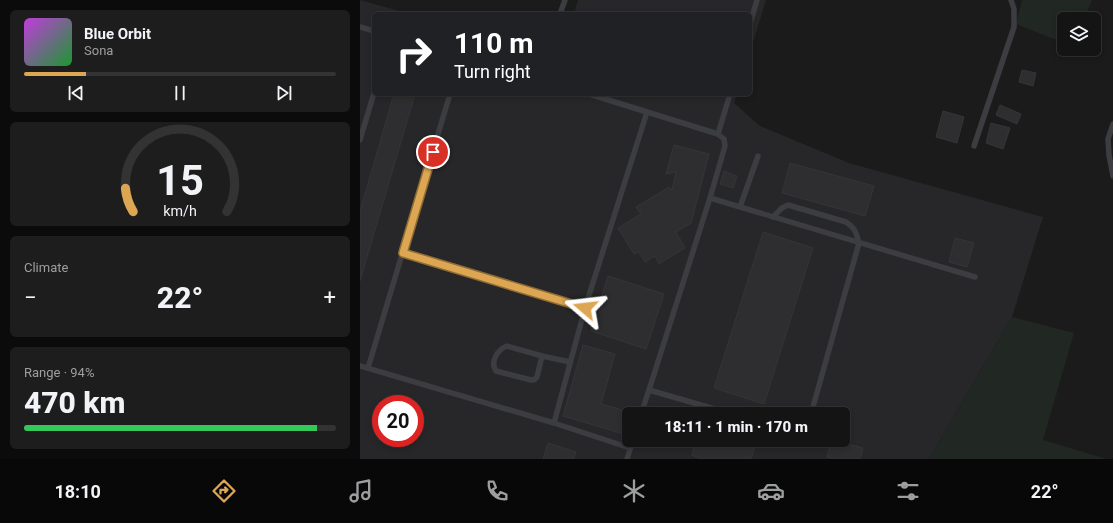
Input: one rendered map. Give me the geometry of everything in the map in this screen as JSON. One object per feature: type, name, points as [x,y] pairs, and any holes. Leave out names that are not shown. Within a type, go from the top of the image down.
[{"type":"lane","points":[[561,12],[565,0]]},
{"type":"lane","points":[[752,17],[757,0]]},
{"type":"lane","points":[[974,146],[1014,27],[1014,9],[1011,0]]},
{"type":"lane","points":[[360,27],[372,30]]},
{"type":"lane","points":[[360,140],[373,96]]},
{"type":"lane","points":[[368,368],[449,96]]},
{"type":"lane","points":[[595,96],[718,134],[724,139],[725,146],[710,198],[643,407]]},
{"type":"lane","points":[[718,134],[729,96]]},
{"type":"lane","points":[[554,423],[585,308],[647,112]]},
{"type":"lane","points":[[1113,124],[1108,139],[1113,176]]},
{"type":"lane","points":[[740,207],[758,156]]},
{"type":"lane","points":[[710,198],[975,277]]},
{"type":"lane","points":[[773,216],[782,208],[788,206],[839,220],[854,227],[859,243],[813,407]]},
{"type":"lane","points":[[403,253],[585,308]]},
{"type":"lane","points":[[542,356],[537,377],[534,380],[496,371],[493,367],[493,363],[498,352],[507,346],[570,362]]},
{"type":"lane","points":[[360,366],[554,423],[630,448],[627,459]]},
{"type":"lane","points":[[649,390],[708,407]]},
{"type":"shaded area","points":[[360,0],[403,12],[372,12],[372,96],[736,96],[734,103],[760,126],[849,163],[1043,217],[1012,317],[929,459],[360,459]]},
{"type":"shaded area","points":[[578,0],[766,0],[752,46],[752,12],[575,12]]},
{"type":"shaded area","points":[[1022,0],[1092,0],[1087,12],[1057,12],[1057,40],[1016,24]]},
{"type":"shaded area","points":[[1012,317],[1074,333],[1043,440],[1107,459],[929,459]]},
{"type":"building","points":[[1022,70],[1036,73],[1033,86],[1019,82]]},
{"type":"building","points":[[393,96],[414,96],[360,281],[360,211]]},
{"type":"building","points":[[1000,105],[1021,114],[1017,124],[996,115]]},
{"type":"building","points":[[943,111],[964,117],[957,143],[936,137]]},
{"type":"building","points":[[991,123],[1010,128],[1003,149],[986,143]]},
{"type":"building","points":[[674,145],[709,154],[691,223],[676,232],[685,248],[659,264],[655,256],[645,262],[639,252],[634,254],[618,228],[641,214],[636,207],[669,187],[672,190],[676,172],[666,174]]},
{"type":"building","points":[[790,163],[874,186],[865,216],[782,193]]},
{"type":"building","points":[[724,171],[737,176],[733,188],[720,184]]},
{"type":"building","points":[[763,232],[813,248],[764,404],[714,388]]},
{"type":"building","points":[[955,238],[974,243],[967,267],[949,262]]},
{"type":"building","points":[[608,276],[664,294],[646,349],[591,331]]},
{"type":"building","points":[[583,345],[615,354],[601,404],[622,410],[622,434],[563,416]]},
{"type":"building","points":[[548,443],[576,452],[574,459],[543,459]]},
{"type":"building","points":[[850,445],[863,448],[860,459],[834,459],[827,457],[830,447],[850,447]]},
{"type":"building","points":[[694,447],[755,447],[751,459],[699,459],[692,455]]},
{"type":"route","points":[[433,152],[403,253],[585,308]]}]
